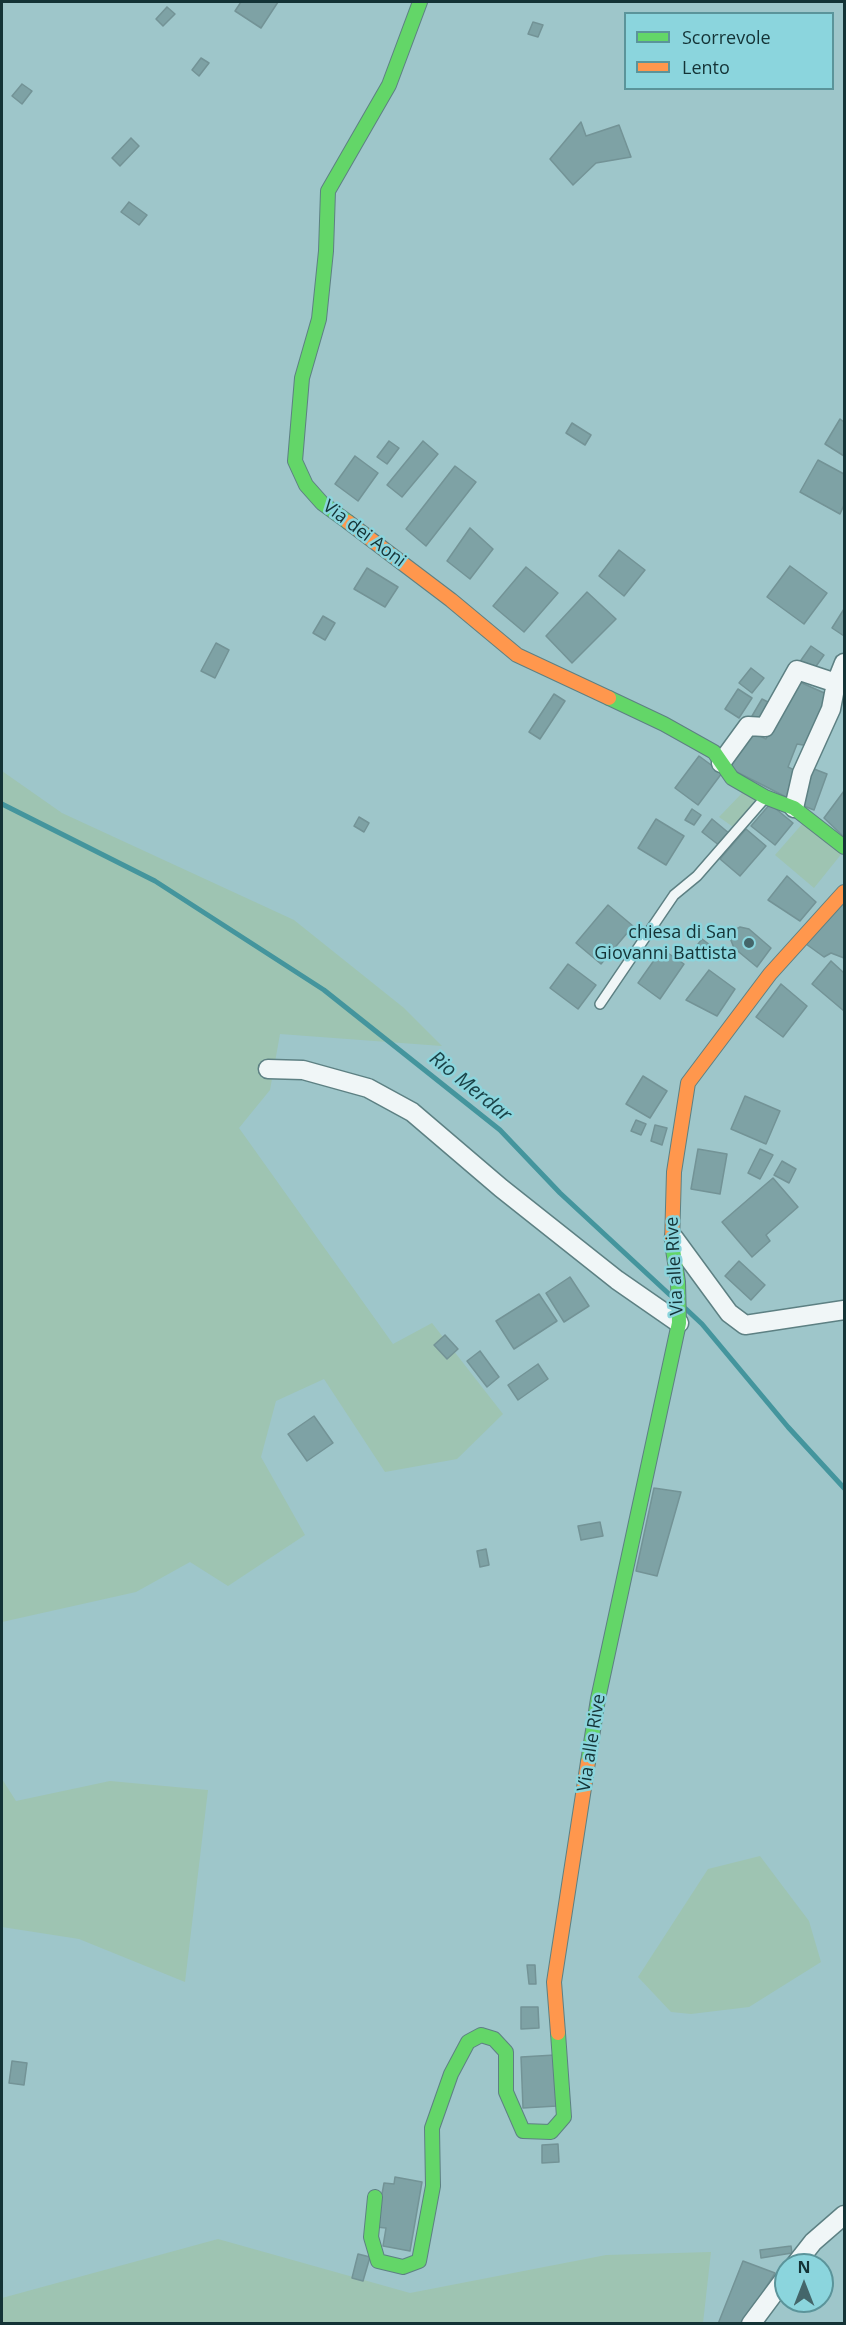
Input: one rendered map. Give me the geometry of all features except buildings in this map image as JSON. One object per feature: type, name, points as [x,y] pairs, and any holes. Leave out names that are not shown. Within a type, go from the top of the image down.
[{"type":"street","name":"Via dei Aoni","points":[[420,2],[389,85],[328,191],[326,251],[319,319],[302,378],[295,461],[306,485],[322,503],[451,600],[517,655],[664,724],[714,752],[732,778],[765,797],[794,808],[844,847]]},
{"type":"street","points":[[794,808],[802,772],[831,709],[836,682],[844,663]]},
{"type":"street","points":[[721,763],[748,726],[765,727],[797,670],[836,682]]},
{"type":"street","name":"Via alle Rive","points":[[375,2197],[371,2237],[378,2261],[403,2267],[419,2261],[433,2186],[432,2128],[451,2074],[468,2042],[481,2035],[494,2039],[506,2052],[506,2092],[524,2131],[551,2132],[564,2117],[554,1982],[598,1699],[678,1315],[678,1289],[671,1234],[674,1172],[688,1083],[770,974],[844,892]]},
{"type":"street","points":[[268,1069],[303,1070],[368,1088],[412,1112],[501,1188],[617,1280],[678,1315]]},
{"type":"street","points":[[671,1234],[729,1313],[745,1324],[844,1310]]},
{"type":"street","points":[[804,2253],[813,2242],[844,2216]]},
{"type":"street","points":[[751,2324],[774,2293]]},
{"type":"lane","points":[[600,1004],[674,895],[697,876],[765,797]]},
{"type":"green space","points":[[2,771],[62,813],[294,920],[404,1008],[442,1046],[280,1034],[270,1090],[239,1128],[393,1344],[432,1323],[503,1414],[457,1459],[385,1472],[324,1379],[276,1401],[261,1457],[305,1535],[228,1586],[190,1562],[136,1592],[2,1622]]},
{"type":"green space","points":[[745,790],[760,801],[736,829],[719,817]]},
{"type":"green space","points":[[803,823],[843,852],[814,888],[775,855]]},
{"type":"green space","points":[[2,1779],[16,1801],[110,1781],[208,1790],[185,1982],[79,1939],[2,1927]]},
{"type":"green space","points":[[760,1856],[809,1921],[821,1962],[749,2007],[691,2014],[671,2012],[638,1977],[708,1869]]},
{"type":"green space","points":[[218,2239],[410,2293],[606,2255],[711,2252],[703,2323],[2,2324],[2,2298]]},
{"type":"waterway","name":"Rio Merdar","points":[[2,804],[155,881],[324,990],[500,1130],[560,1193],[670,1295]]},
{"type":"waterway","name":"Rio Merdar","points":[[686,1309],[702,1324],[788,1427],[844,1488]]},
{"type":"traffic: fast","points":[[348,522],[322,503],[306,485],[295,461],[302,378],[319,319],[326,251],[328,191],[389,85],[420,2]]},
{"type":"traffic: fast","points":[[609,698],[664,724],[714,752],[732,778],[765,797],[794,808],[844,847]]},
{"type":"traffic: fast","points":[[588,1762],[598,1699],[679,1323],[678,1282],[672,1243]]},
{"type":"traffic: fast","points":[[375,2197],[371,2237],[378,2261],[403,2267],[419,2261],[433,2186],[432,2128],[451,2074],[468,2042],[481,2035],[494,2039],[506,2052],[506,2092],[523,2131],[551,2132],[564,2117],[558,2033]]},
{"type":"traffic: slow","points":[[348,522],[451,600],[517,655],[609,698]]},
{"type":"traffic: slow","points":[[672,1243],[674,1172],[688,1083],[770,974],[844,892]]},
{"type":"traffic: slow","points":[[558,2033],[554,1982],[588,1762]]},
{"type":"place","name":"chiesa di San Giovanni Battista","points":[[749,943]]}]
